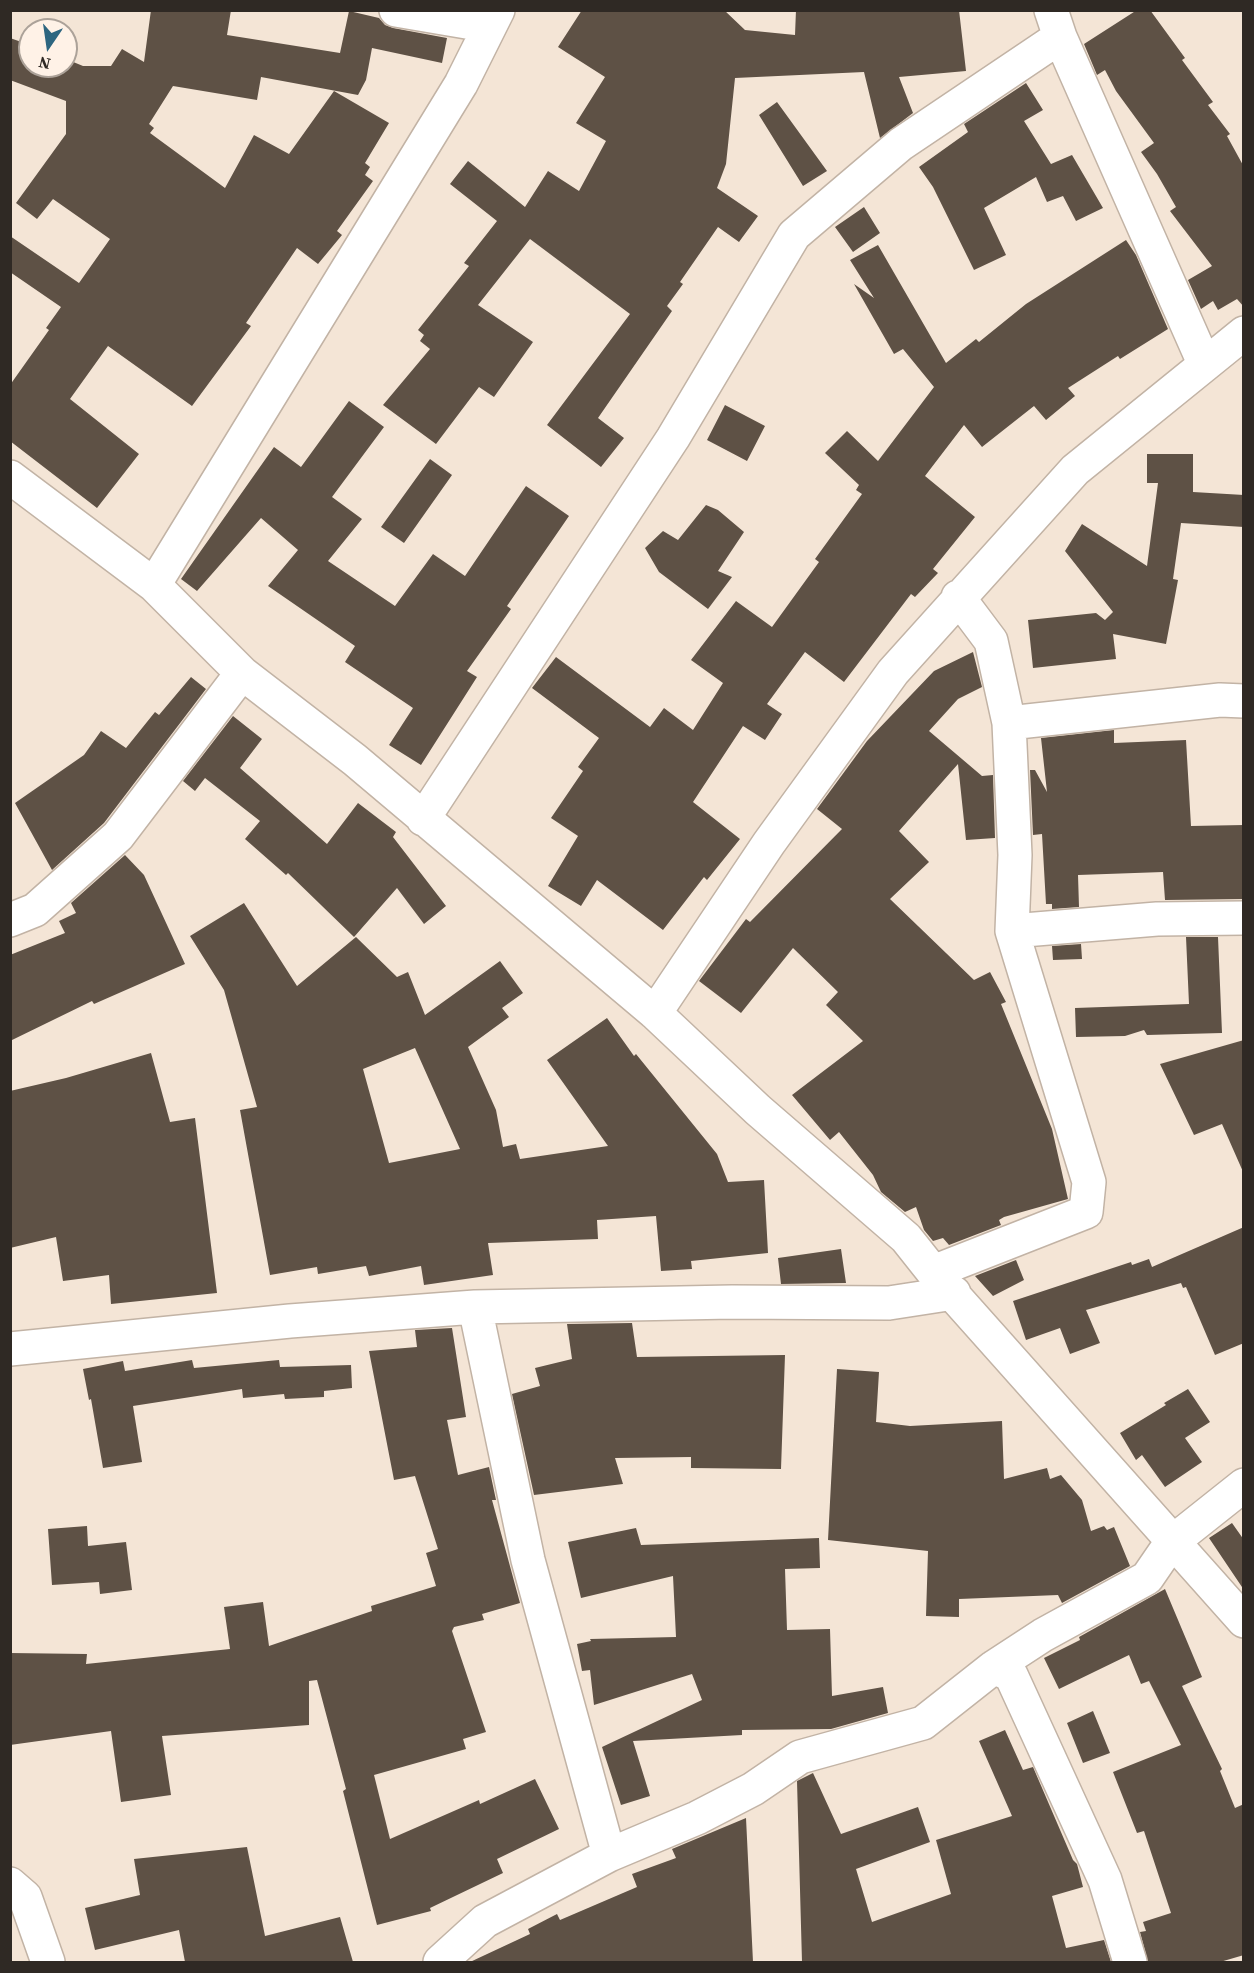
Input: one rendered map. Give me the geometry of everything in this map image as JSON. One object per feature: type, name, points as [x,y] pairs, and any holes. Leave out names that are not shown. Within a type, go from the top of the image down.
[{"type":"street","points":[[154,585],[461,84],[494,18],[396,10]]},
{"type":"street","points":[[423,819],[673,438],[794,236],[901,144],[1056,24],[1204,363]]},
{"type":"street","points":[[655,1013],[770,843],[893,672],[958,597],[1075,470],[1204,363],[1244,333]]},
{"type":"street","points":[[10,477],[154,585],[242,673],[355,760],[655,1013],[758,1110],[906,1238],[1171,1543],[1244,1621]]},
{"type":"street","points":[[10,1349],[290,1321],[475,1307],[732,1302],[889,1303],[943,1283],[1086,1212],[1089,1182],[1012,931],[1015,855],[1009,723],[991,641],[958,597]]},
{"type":"street","points":[[10,920],[35,910],[118,836],[242,673]]},
{"type":"street","points":[[1009,723],[1220,700],[1244,701]]},
{"type":"street","points":[[1012,931],[1157,919],[1244,918]]},
{"type":"street","points":[[475,1307],[528,1560],[609,1855]]},
{"type":"street","points":[[440,1962],[485,1921],[609,1855],[697,1818],[753,1789],[800,1757],[923,1724],[994,1667],[1043,1635],[1147,1578],[1171,1543],[1244,1485]]},
{"type":"street","points":[[994,1667],[1011,1675],[1021,1696],[1105,1880],[1130,1962]]},
{"type":"street","points":[[10,1884],[25,1897],[48,1962]]},
{"type":"building","points":[[151,10],[231,10],[227,35],[340,53],[349,11],[379,18],[385,25],[393,28],[447,38],[442,63],[372,48],[366,80],[358,95],[261,77],[257,100],[173,86],[149,124],[154,128],[150,133],[225,188],[254,135],[289,154],[334,91],[389,123],[365,163],[370,167],[365,175],[373,181],[337,231],[342,235],[318,264],[297,248],[246,323],[251,326],[192,406],[108,346],[70,399],[139,454],[97,508],[10,441],[10,385],[49,330],[46,328],[61,307],[10,272],[10,236],[79,283],[110,239],[53,199],[37,219],[16,203],[66,134],[66,101],[10,80],[10,38],[18,41],[18,78],[78,78],[78,64],[111,66],[122,49],[144,62]]},
{"type":"building","points":[[582,10],[724,10],[745,30],[795,35],[796,10],[959,10],[966,71],[899,77],[913,113],[880,138],[864,72],[735,78],[726,164],[717,188],[758,216],[739,242],[718,227],[680,282],[683,284],[667,306],[672,311],[598,418],[624,438],[601,467],[547,425],[630,314],[530,239],[478,305],[533,342],[494,397],[479,387],[436,444],[383,405],[430,349],[420,341],[424,335],[418,330],[469,266],[464,263],[497,221],[450,184],[468,161],[525,207],[548,171],[579,191],[606,141],[576,123],[605,77],[558,47]]},
{"type":"building","points":[[1137,10],[1150,10],[1185,58],[1182,60],[1213,102],[1208,105],[1230,134],[1227,136],[1244,167],[1244,307],[1237,299],[1218,310],[1213,301],[1201,309],[1188,280],[1212,266],[1170,211],[1176,207],[1141,152],[1154,143],[1116,91],[1105,70],[1097,75],[1084,44]]},
{"type":"building","points":[[1026,83],[1043,110],[1024,121],[1051,164],[1072,155],[1103,208],[1076,221],[1063,196],[1047,202],[1036,177],[984,208],[1006,255],[974,270],[933,187],[919,167],[968,132],[964,124]]},
{"type":"building","points":[[777,102],[827,171],[803,186],[759,115]]},
{"type":"building","points":[[864,207],[880,233],[853,252],[835,227]]},
{"type":"building","points":[[1126,240],[1136,255],[1168,329],[1120,359],[1118,356],[1068,388],[1075,396],[1046,420],[1034,406],[982,447],[964,425],[925,476],[975,517],[933,569],[938,573],[915,597],[911,594],[844,682],[805,652],[767,704],[782,714],[765,740],[743,726],[693,802],[740,839],[707,880],[704,877],[663,930],[597,880],[581,906],[548,886],[578,836],[551,818],[583,771],[578,767],[599,738],[532,688],[556,657],[650,727],[664,708],[693,730],[723,683],[691,660],[736,601],[772,627],[819,562],[815,559],[862,494],[856,490],[859,485],[825,453],[847,431],[878,461],[934,387],[903,349],[894,354],[854,284],[874,298],[850,260],[878,245],[946,363],[976,339],[979,342],[1026,304]]},
{"type":"building","points":[[349,401],[384,427],[332,497],[362,519],[328,561],[395,606],[433,554],[465,576],[526,486],[569,516],[507,606],[511,609],[467,671],[477,677],[421,765],[389,745],[413,708],[345,662],[355,646],[268,586],[298,550],[261,518],[197,591],[181,579],[274,447],[301,467]]},
{"type":"building","points":[[725,405],[765,426],[747,461],[707,440]]},
{"type":"building","points":[[1147,454],[1193,454],[1193,492],[1244,495],[1244,527],[1181,523],[1173,579],[1178,580],[1166,644],[1113,634],[1116,659],[1033,668],[1028,620],[1096,613],[1105,620],[1113,612],[1065,551],[1082,524],[1147,566],[1158,483],[1147,483]]},
{"type":"building","points":[[430,459],[452,475],[404,543],[381,527]]},
{"type":"building","points":[[706,505],[718,510],[744,532],[718,571],[732,577],[708,609],[659,572],[645,548],[663,531],[678,540]]},
{"type":"building","points":[[973,652],[982,687],[958,699],[929,731],[982,776],[993,775],[995,838],[966,840],[958,764],[899,831],[929,862],[890,899],[974,980],[990,972],[1006,1002],[1001,1004],[1052,1129],[1068,1199],[1004,1217],[999,1220],[1001,1225],[949,1245],[943,1238],[933,1241],[924,1230],[916,1207],[905,1212],[881,1192],[873,1175],[839,1132],[830,1140],[792,1095],[863,1041],[826,1005],[838,992],[793,948],[741,1013],[699,981],[746,919],[750,922],[842,829],[817,809],[867,741],[934,671]]},
{"type":"building","points":[[191,677],[206,689],[104,823],[52,870],[15,803],[84,755],[101,731],[126,748],[155,712],[159,715]]},
{"type":"building","points":[[233,716],[262,739],[240,768],[327,844],[358,803],[396,832],[393,837],[446,906],[424,924],[397,888],[354,937],[288,873],[286,875],[245,839],[260,821],[205,778],[195,791],[183,781]]},
{"type":"building","points":[[1114,730],[1114,743],[1186,740],[1191,826],[1244,825],[1244,899],[1165,900],[1163,872],[1078,875],[1079,907],[1052,909],[1052,904],[1046,904],[1042,834],[1033,835],[1030,770],[1035,770],[1047,792],[1041,738]]},
{"type":"building","points":[[125,855],[144,875],[185,964],[94,1004],[92,1001],[10,1041],[10,955],[65,933],[59,921],[76,913],[71,903]]},
{"type":"building","points":[[244,903],[297,986],[356,937],[397,977],[408,972],[425,1015],[500,961],[523,993],[502,1008],[509,1017],[468,1047],[496,1110],[503,1147],[516,1144],[520,1159],[608,1146],[547,1060],[607,1018],[634,1056],[636,1054],[717,1154],[728,1182],[764,1180],[768,1253],[691,1261],[692,1269],[661,1271],[656,1216],[597,1220],[598,1239],[488,1243],[493,1275],[424,1285],[421,1266],[369,1276],[366,1266],[318,1274],[317,1267],[270,1275],[240,1110],[257,1107],[224,990],[190,936]],"holes":[[[415,1048],[460,1149],[389,1163],[363,1069]]]},
{"type":"building","points":[[1186,937],[1218,937],[1222,1033],[1147,1035],[1144,1030],[1125,1036],[1076,1037],[1075,1008],[1189,1004]]},
{"type":"building","points":[[1081,944],[1082,959],[1053,960],[1052,946]]},
{"type":"building","points":[[1244,1040],[1244,1174],[1222,1124],[1194,1135],[1160,1064]]},
{"type":"building","points":[[151,1053],[170,1122],[195,1118],[217,1293],[111,1304],[109,1275],[63,1281],[56,1237],[10,1248],[10,1091],[66,1078]]},
{"type":"building","points":[[1244,1227],[1244,1343],[1215,1355],[1186,1287],[1183,1288],[1181,1283],[1086,1310],[1100,1343],[1070,1354],[1060,1328],[1026,1340],[1013,1301],[1131,1262],[1132,1265],[1149,1259],[1152,1267]]},
{"type":"building","points":[[841,1249],[846,1283],[781,1284],[778,1258]]},
{"type":"building","points":[[1016,1260],[1024,1280],[993,1296],[975,1276]]},
{"type":"building","points":[[632,1323],[637,1357],[785,1355],[781,1469],[691,1468],[691,1457],[615,1458],[623,1484],[534,1495],[512,1394],[540,1386],[535,1368],[572,1359],[567,1324]]},
{"type":"building","points":[[452,1328],[466,1417],[447,1420],[458,1475],[489,1467],[496,1500],[492,1500],[520,1603],[482,1614],[484,1620],[454,1627],[452,1631],[486,1732],[463,1739],[466,1749],[374,1775],[390,1839],[479,1800],[480,1804],[535,1779],[559,1829],[497,1859],[503,1873],[430,1908],[431,1911],[377,1925],[343,1791],[346,1789],[317,1680],[309,1681],[309,1725],[162,1736],[171,1795],[121,1802],[111,1731],[10,1745],[10,1653],[87,1654],[86,1664],[230,1649],[224,1607],[263,1602],[269,1646],[372,1611],[371,1606],[436,1586],[426,1553],[438,1549],[415,1476],[394,1480],[369,1351],[417,1347],[415,1330]]},
{"type":"building","points":[[192,1360],[194,1368],[279,1360],[280,1367],[351,1365],[352,1388],[324,1391],[324,1397],[285,1399],[284,1394],[243,1398],[242,1389],[133,1406],[142,1462],[103,1468],[91,1399],[89,1400],[83,1369],[123,1361],[125,1371]]},
{"type":"building","points":[[837,1369],[879,1372],[876,1422],[910,1426],[1002,1421],[1004,1479],[1047,1468],[1050,1479],[1061,1475],[1082,1500],[1091,1531],[1104,1526],[1107,1530],[1114,1527],[1130,1566],[1062,1603],[1058,1595],[959,1599],[959,1617],[926,1616],[928,1551],[828,1540]]},
{"type":"building","points":[[1188,1389],[1210,1422],[1185,1438],[1202,1462],[1165,1487],[1142,1455],[1136,1460],[1120,1433]]},
{"type":"building","points":[[1232,1523],[1244,1540],[1244,1590],[1209,1538]]},
{"type":"building","points":[[87,1526],[88,1546],[126,1542],[132,1590],[100,1594],[99,1582],[52,1585],[48,1529]]},
{"type":"building","points":[[636,1528],[641,1545],[819,1538],[820,1568],[785,1569],[787,1630],[830,1629],[832,1696],[883,1687],[888,1713],[831,1729],[742,1730],[742,1735],[633,1741],[650,1796],[621,1805],[602,1747],[702,1700],[692,1674],[594,1705],[590,1670],[582,1671],[577,1644],[591,1641],[590,1639],[676,1637],[673,1576],[581,1598],[568,1542]]},
{"type":"building","points":[[1165,1589],[1202,1677],[1182,1686],[1222,1769],[1220,1771],[1235,1808],[1244,1804],[1244,1955],[1220,1962],[1148,1962],[1140,1932],[1146,1931],[1143,1922],[1171,1913],[1144,1831],[1137,1833],[1113,1772],[1181,1745],[1149,1681],[1141,1684],[1129,1655],[1059,1689],[1044,1658],[1080,1640],[1079,1637]]},
{"type":"building","points":[[1093,1711],[1110,1753],[1083,1763],[1067,1723]]},
{"type":"building","points":[[1005,1730],[1023,1770],[1033,1767],[1073,1860],[1077,1864],[1083,1887],[1052,1896],[1066,1948],[1104,1940],[1111,1962],[802,1962],[797,1781],[813,1773],[841,1834],[918,1807],[930,1842],[856,1869],[872,1922],[951,1894],[936,1840],[1012,1816],[979,1741]]},
{"type":"building","points":[[746,1818],[753,1962],[470,1962],[530,1934],[528,1929],[557,1914],[560,1920],[637,1887],[632,1874],[676,1858],[672,1849]]},
{"type":"building","points":[[247,1847],[265,1936],[340,1917],[353,1962],[185,1962],[179,1930],[95,1950],[85,1908],[140,1895],[134,1859]]}]
